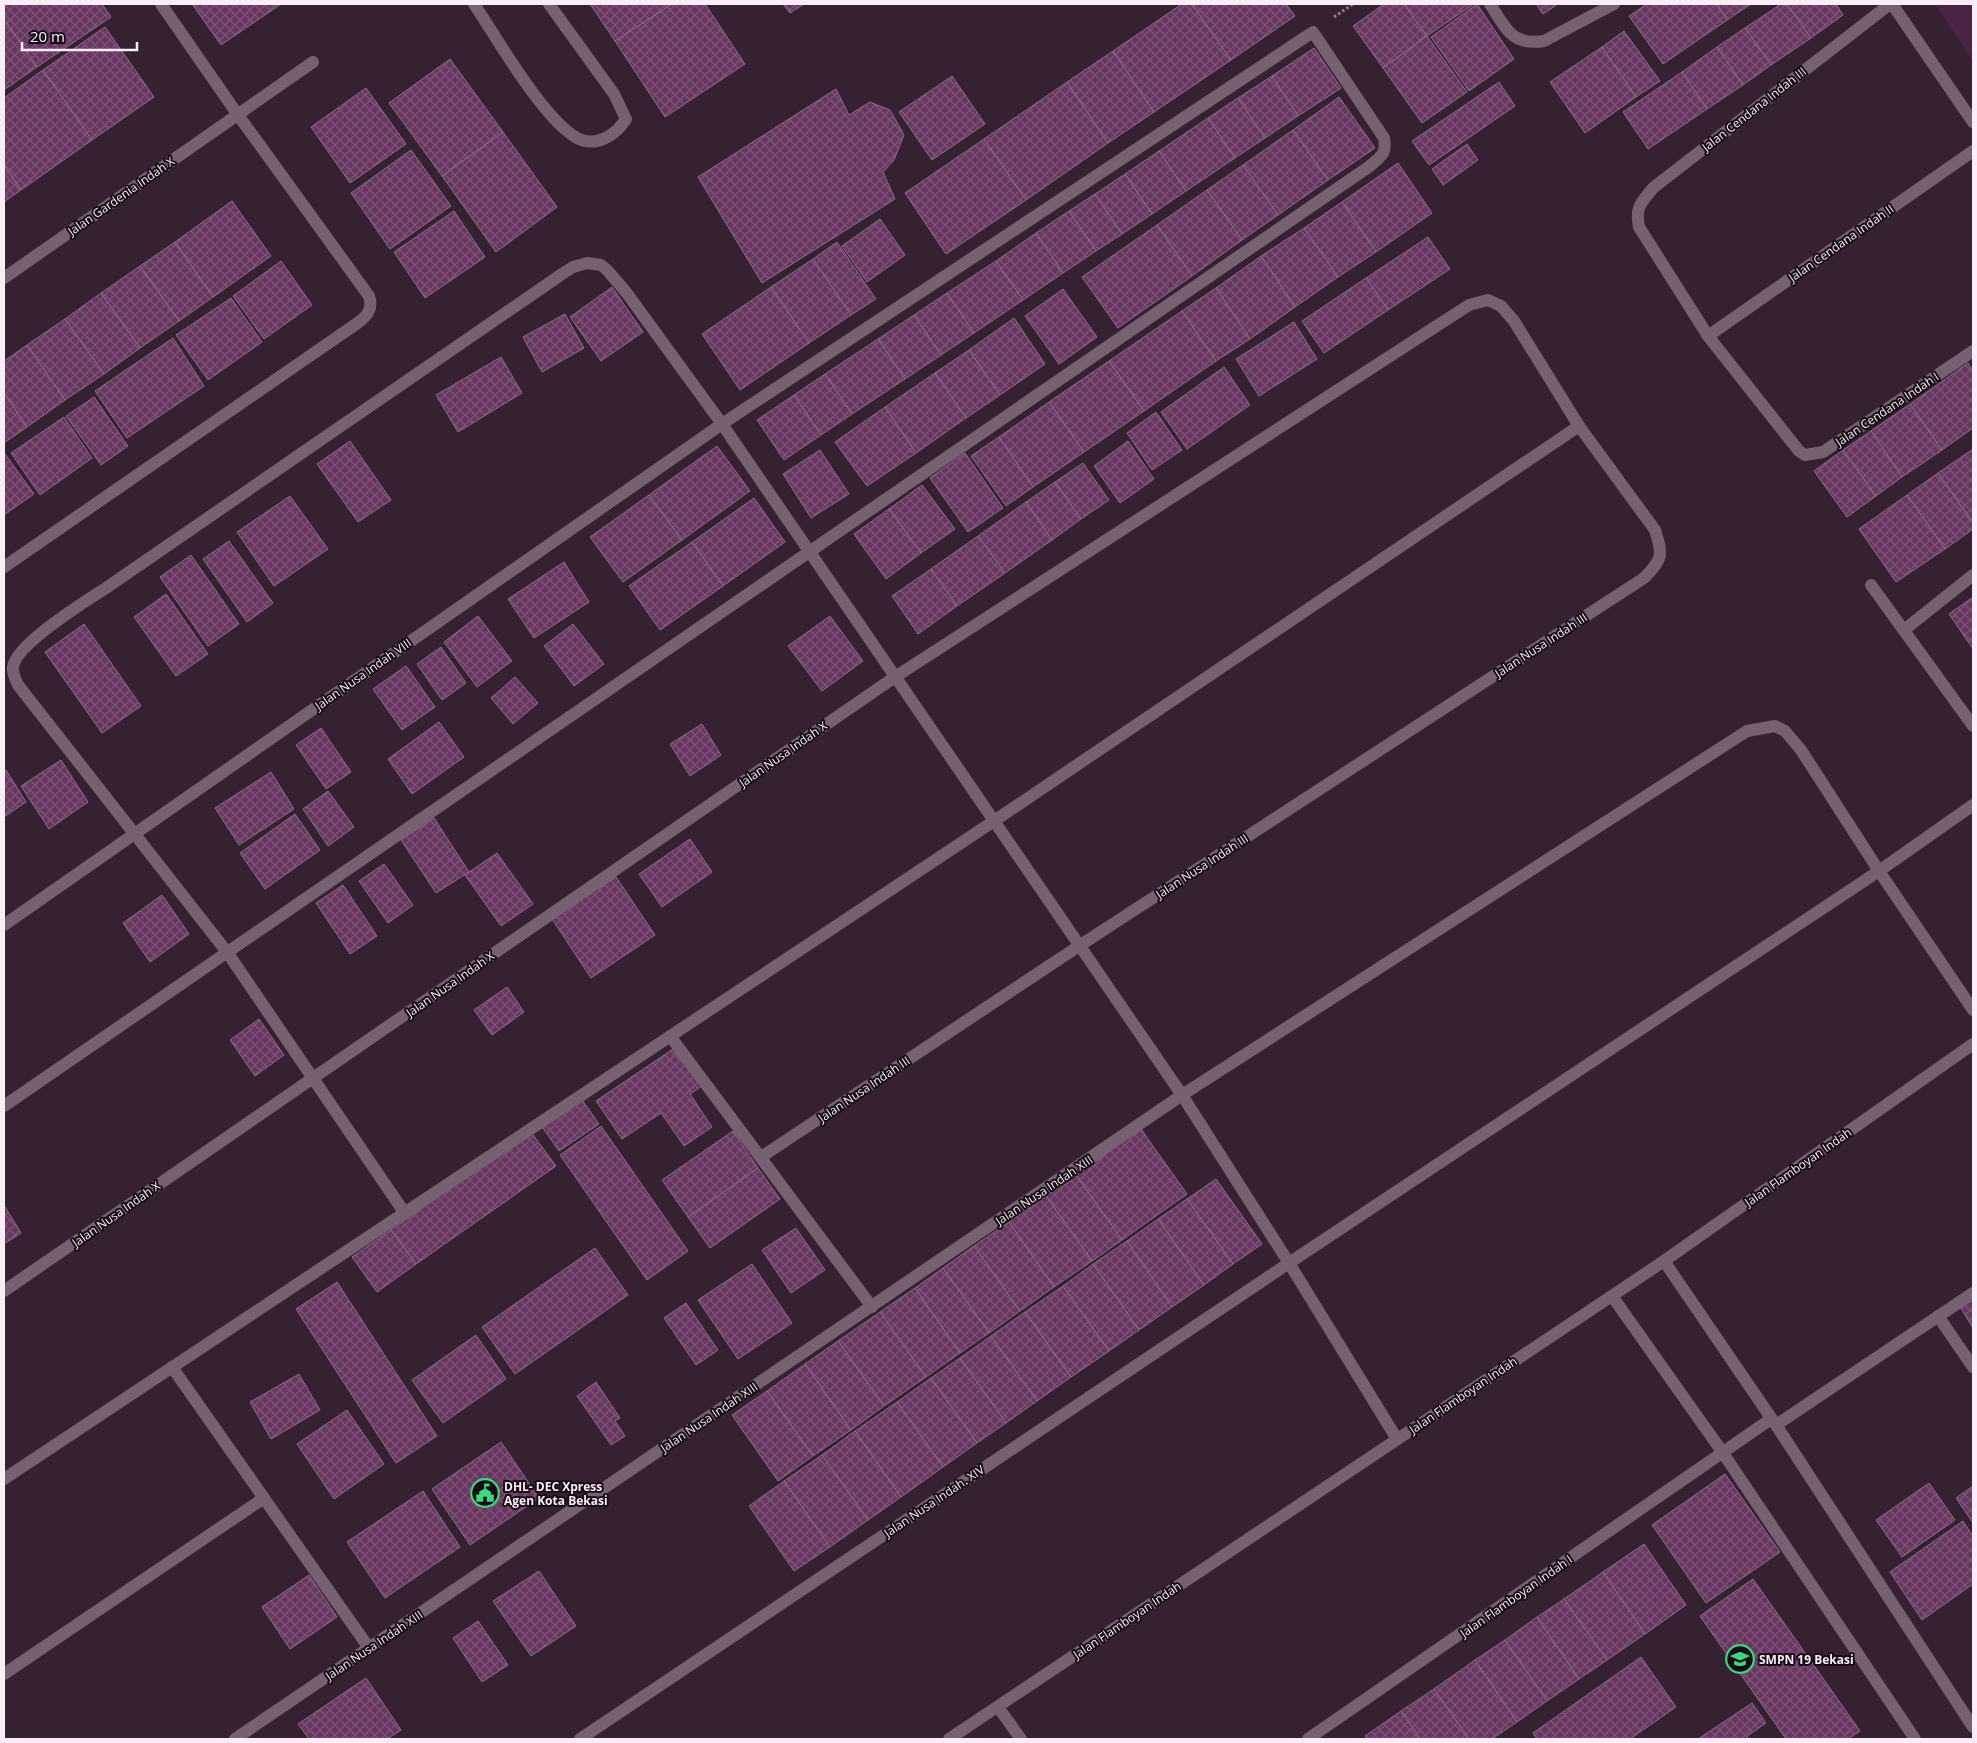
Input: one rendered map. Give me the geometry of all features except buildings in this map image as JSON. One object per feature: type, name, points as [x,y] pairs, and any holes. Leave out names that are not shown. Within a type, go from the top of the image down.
[{"type":"street","points":[[4,566],[359,322],[369,312],[371,306],[369,296],[238,115],[161,4]]},
{"type":"street","points":[[474,4],[549,112],[579,139],[593,141],[605,139],[619,130],[626,119],[614,94],[549,4]]},
{"type":"street","points":[[1490,4],[1512,35],[1524,43],[1544,42],[1614,4]]},
{"type":"street","points":[[1891,4],[1973,122]]},
{"type":"street","name":"Jalan Cendana Indah III","points":[[1708,336],[1639,228],[1636,213],[1641,202],[1653,188],[1891,4]]},
{"type":"street","name":"Jalan Nusa Indah VIII","points":[[4,925],[722,424],[1313,32],[1375,121],[1386,146],[1383,155],[1370,166],[810,552]]},
{"type":"street","name":"Jalan Gardenia Indah X","points":[[4,278],[313,62]]},
{"type":"street","name":"Jalan Cendana Indah II","points":[[1708,336],[1973,150]]},
{"type":"street","points":[[404,1212],[227,952],[18,685],[13,668],[15,660],[40,634],[98,593],[562,274],[573,267],[587,263],[601,266],[613,276],[722,424],[1182,1096],[1397,1439]]},
{"type":"street","name":"Jalan Nusa Indah X","points":[[4,1291],[895,676],[1470,305],[1488,300],[1501,306],[1514,321],[1579,426]]},
{"type":"street","name":"Jalan Cendana Indah I","points":[[1708,336],[1799,451],[1805,455],[1824,452],[1973,351]]},
{"type":"street","points":[[4,1479],[994,821],[1579,426]]},
{"type":"street","name":"Jalan Nusa Indah III","points":[[761,1157],[1079,946],[1644,578],[1657,565],[1661,551],[1655,530],[1579,426]]},
{"type":"street","points":[[4,1106],[810,552]]},
{"type":"street","points":[[1904,630],[1973,575]]},
{"type":"street","points":[[1871,585],[1973,726]]},
{"type":"street","name":"Jalan Nusa Indah XIII","points":[[235,1739],[1182,1096],[1747,731],[1775,726],[1785,731],[1801,750],[1973,1010]]},
{"type":"street","name":"Jalan Nusa Indah. XIV","points":[[580,1739],[1880,871],[1973,805]]},
{"type":"street","points":[[670,1036],[872,1306]]},
{"type":"street","name":"Jalan Flamboyan Indah","points":[[949,1739],[1664,1261],[1973,1044]]},
{"type":"street","points":[[1664,1261],[1773,1422],[1973,1727]]},
{"type":"street","name":"Jalan Flamboyan Indah I","points":[[1308,1739],[1723,1453],[1973,1292]]},
{"type":"street","points":[[1612,1296],[1723,1453],[1915,1739]]},
{"type":"street","points":[[1938,1316],[1973,1367]]},
{"type":"street","points":[[172,1367],[369,1648]]},
{"type":"street","points":[[4,1674],[264,1498]]},
{"type":"street","points":[[998,1707],[1021,1739]]},
{"type":"shaded area","points":[[1935,4],[1973,4],[1973,61]]},
{"type":"place","name":"DHL- DEC Xpress Agen Kota Bekasi","points":[[485,1493]]},
{"type":"place","name":"SMPN 19 Bekasi","points":[[1740,1659]]}]
